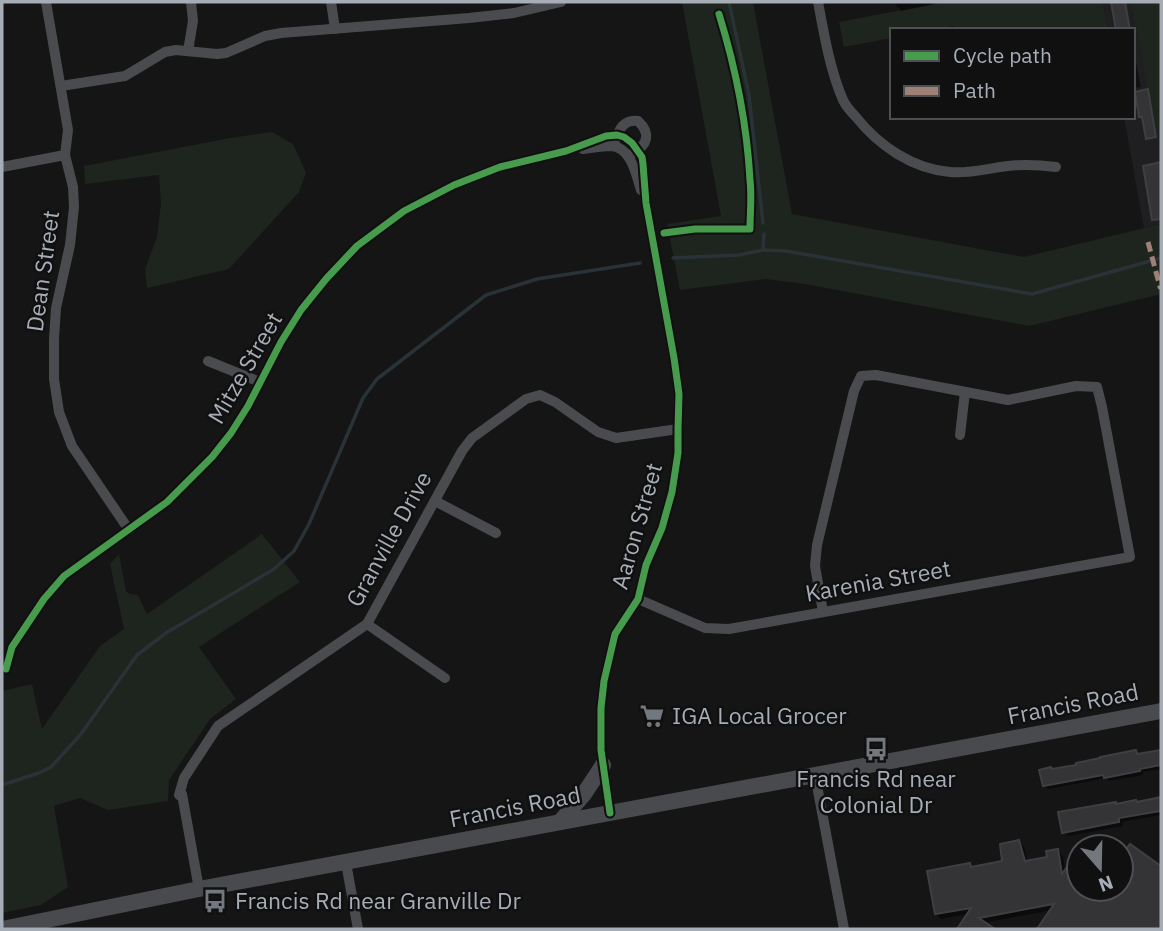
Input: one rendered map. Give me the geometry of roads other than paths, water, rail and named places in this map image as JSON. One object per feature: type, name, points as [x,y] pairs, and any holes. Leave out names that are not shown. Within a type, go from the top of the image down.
[{"type":"main road","name":"Francis Road","points":[[2,929],[199,889],[1161,711]]},
{"type":"main road","points":[[560,822],[584,794],[603,765]]},
{"type":"street","name":"Dean Street","points":[[46,2],[68,130],[65,155],[73,187],[74,207],[70,245],[56,308],[54,379],[59,412],[72,446],[129,530]]},
{"type":"street","points":[[188,51],[193,21],[191,2]]},
{"type":"street","points":[[331,2],[335,29]]},
{"type":"street","points":[[61,86],[125,76],[165,52],[176,50],[226,53],[265,36],[514,13],[561,2]]},
{"type":"street","points":[[818,2],[837,83],[845,103],[876,139],[899,155],[923,166],[950,172],[976,172],[1034,164],[1056,167]]},
{"type":"street","name":"Mitze Street","points":[[6,669],[12,647],[44,599],[64,576],[167,502],[212,457],[248,406],[301,310],[326,279],[365,240],[404,211],[454,185],[500,167],[566,151],[606,136],[625,146]]},
{"type":"street","name":"Aaron Street","points":[[610,813],[601,729],[604,681],[615,634],[638,599],[646,565],[662,528],[672,492],[678,453],[679,394],[674,358],[646,203],[625,146]]},
{"type":"street","points":[[2,167],[65,155]]},
{"type":"street","points":[[208,361],[260,382]]},
{"type":"street","points":[[823,612],[815,566],[817,545],[854,391],[861,376],[876,375],[965,392],[960,435]]},
{"type":"street","name":"Karenia Street","points":[[638,599],[705,628],[729,629],[1130,557],[1097,387],[1076,386],[1008,400],[965,392]]},
{"type":"street","name":"Granville Drive","points":[[199,889],[182,794],[179,795],[184,778],[218,726],[367,624],[462,451],[472,438],[526,399],[540,395],[555,402],[598,432],[616,438],[678,429]]},
{"type":"street","points":[[435,501],[496,533]]},
{"type":"street","points":[[367,624],[445,678]]},
{"type":"street","points":[[815,775],[844,929]]},
{"type":"street","points":[[346,863],[358,929]]},
{"type":"waterway","points":[[729,2],[749,95],[763,223]]},
{"type":"waterway","points":[[763,249],[764,234]]},
{"type":"waterway","points":[[673,258],[739,255],[763,250],[786,251],[1032,294],[1161,258]]},
{"type":"waterway","points":[[2,785],[51,767],[81,734],[137,655],[166,633],[274,569],[294,551],[309,524],[363,398],[377,379],[486,295],[537,279],[640,263]]},
{"type":"place","name":"IGA Local Grocer","points":[[652,716]]},
{"type":"place","name":"Francis Rd near Colonial Dr","points":[[876,749]]},
{"type":"place","name":"Francis Rd near Granville Dr","points":[[215,901]]}]
